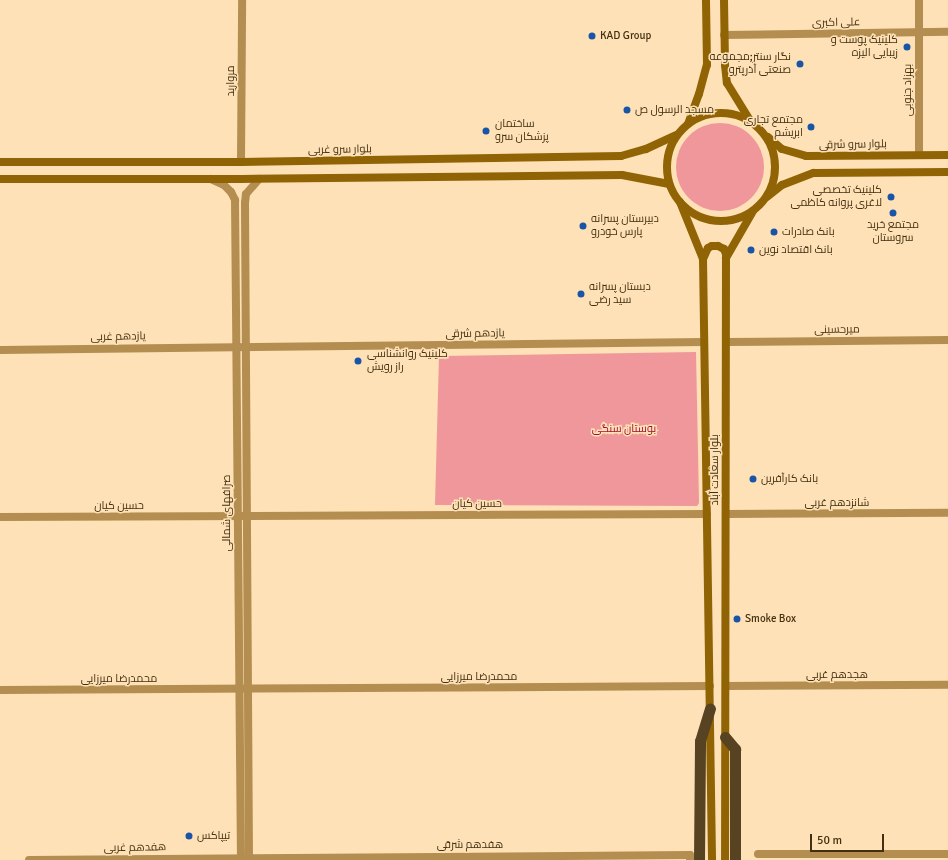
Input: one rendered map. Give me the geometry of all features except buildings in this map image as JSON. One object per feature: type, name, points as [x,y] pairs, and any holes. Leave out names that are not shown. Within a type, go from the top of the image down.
[{"type":"highway","points":[[693,858],[700,741],[710,708]]},
{"type":"highway","points":[[725,737],[735,749],[735,860]]},
{"type":"main road","points":[[688,124],[700,94],[707,65],[706,0]]},
{"type":"main road","points":[[724,0],[724,35],[727,83],[752,123],[764,134],[772,149],[775,166],[773,182],[765,198]]},
{"type":"main road","points":[[752,123],[736,115],[720,113],[703,116],[688,124],[676,136],[669,151],[666,167],[669,184],[680,202],[689,211],[705,219],[722,221],[738,218],[754,210]]},
{"type":"main road","name":"بلوار سرو شرقی","points":[[764,134],[782,149],[806,156],[948,155]]},
{"type":"main road","name":"بلوار سرو غربی","points":[[0,162],[242,162],[621,156],[646,149],[676,136]]},
{"type":"main road","points":[[726,258],[754,210],[765,198],[782,185],[814,173],[948,172]]},
{"type":"main road","points":[[0,178],[259,179],[622,175],[669,184]]},
{"type":"main road","name":"بلوار سعادت آباد","points":[[680,202],[703,259],[712,860]]},
{"type":"main road","points":[[703,259],[708,248],[712,246],[718,246],[724,249],[726,258]]},
{"type":"main road","name":"بلوار سعادت آباد","points":[[725,860],[726,258]]},
{"type":"street","name":"مروارید","points":[[242,0],[242,162]]},
{"type":"street","name":"بهزاد جنوبی","points":[[919,0],[919,155]]},
{"type":"street","name":"علی اکبری","points":[[724,35],[948,32]]},
{"type":"street","name":"صرافهای شمالی","points":[[210,179],[224,185],[231,192],[235,200],[240,859]]},
{"type":"street","name":"صرافهای شمالی","points":[[249,859],[245,203],[246,194],[259,179]]},
{"type":"street","name":"میرحسینی","points":[[726,342],[948,340]]},
{"type":"street","name":"یازدهم شرقی","points":[[236,347],[704,342]]},
{"type":"street","name":"یازدهم غربی","points":[[0,350],[236,347]]},
{"type":"street","name":"شانزدهم غربی","points":[[726,514],[948,513]]},
{"type":"street","name":"حسین کیان","points":[[0,517],[707,514]]},
{"type":"street","name":"هجدهم غربی","points":[[726,686],[948,685]]},
{"type":"street","name":"محمدرضا میرزایی","points":[[0,690],[710,686]]},
{"type":"street","points":[[758,854],[948,854]]},
{"type":"street","name":"هفدهم شرقی","points":[[240,859],[693,858]]},
{"type":"street","name":"هفدهم غربی","points":[[30,860],[240,859]]},
{"type":"green space","points":[[720,123],[737,127],[751,136],[760,150],[764,167],[760,184],[751,198],[737,207],[720,211],[703,207],[689,198],[680,184],[676,167],[680,150],[689,136],[703,127]]},
{"type":"green space","name":"بوستان سنگی","points":[[696,352],[699,503],[697,506],[435,505],[439,356]]},
{"type":"place","name":"KAD Group","points":[[592,36]]},
{"type":"place","name":"کلینیک پوست و زیبایی الیزه","points":[[907,47]]},
{"type":"place","name":"نگار سنتر;مجموعه صنعتی آذرپترو","points":[[800,64]]},
{"type":"place","name":"مسجد الرسول ص","points":[[627,110]]},
{"type":"place","name":"مجتمع تجاری ابریشم","points":[[811,127]]},
{"type":"place","name":"ساختمان پزشکان سرو","points":[[486,131]]},
{"type":"place","name":"کلینیک تخصصی لاغری پروانه کاظمی","points":[[891,197]]},
{"type":"place","name":"مجتمع خرید سروستان","points":[[893,213]]},
{"type":"place","name":"دبیرستان پسرانه پارس خودرو","points":[[583,226]]},
{"type":"place","name":"بانک صادرات","points":[[774,232]]},
{"type":"place","name":"بانک اقتصاد نوین","points":[[751,250]]},
{"type":"place","name":"دبستان پسرانه سید رضی","points":[[581,294]]},
{"type":"place","name":"کلینیک روانشناسی راز رویش","points":[[358,361]]},
{"type":"place","name":"بانک کارآفرین","points":[[753,479]]},
{"type":"place","name":"Smoke Box","points":[[737,619]]},
{"type":"place","name":"تیپاکس","points":[[189,836]]}]
